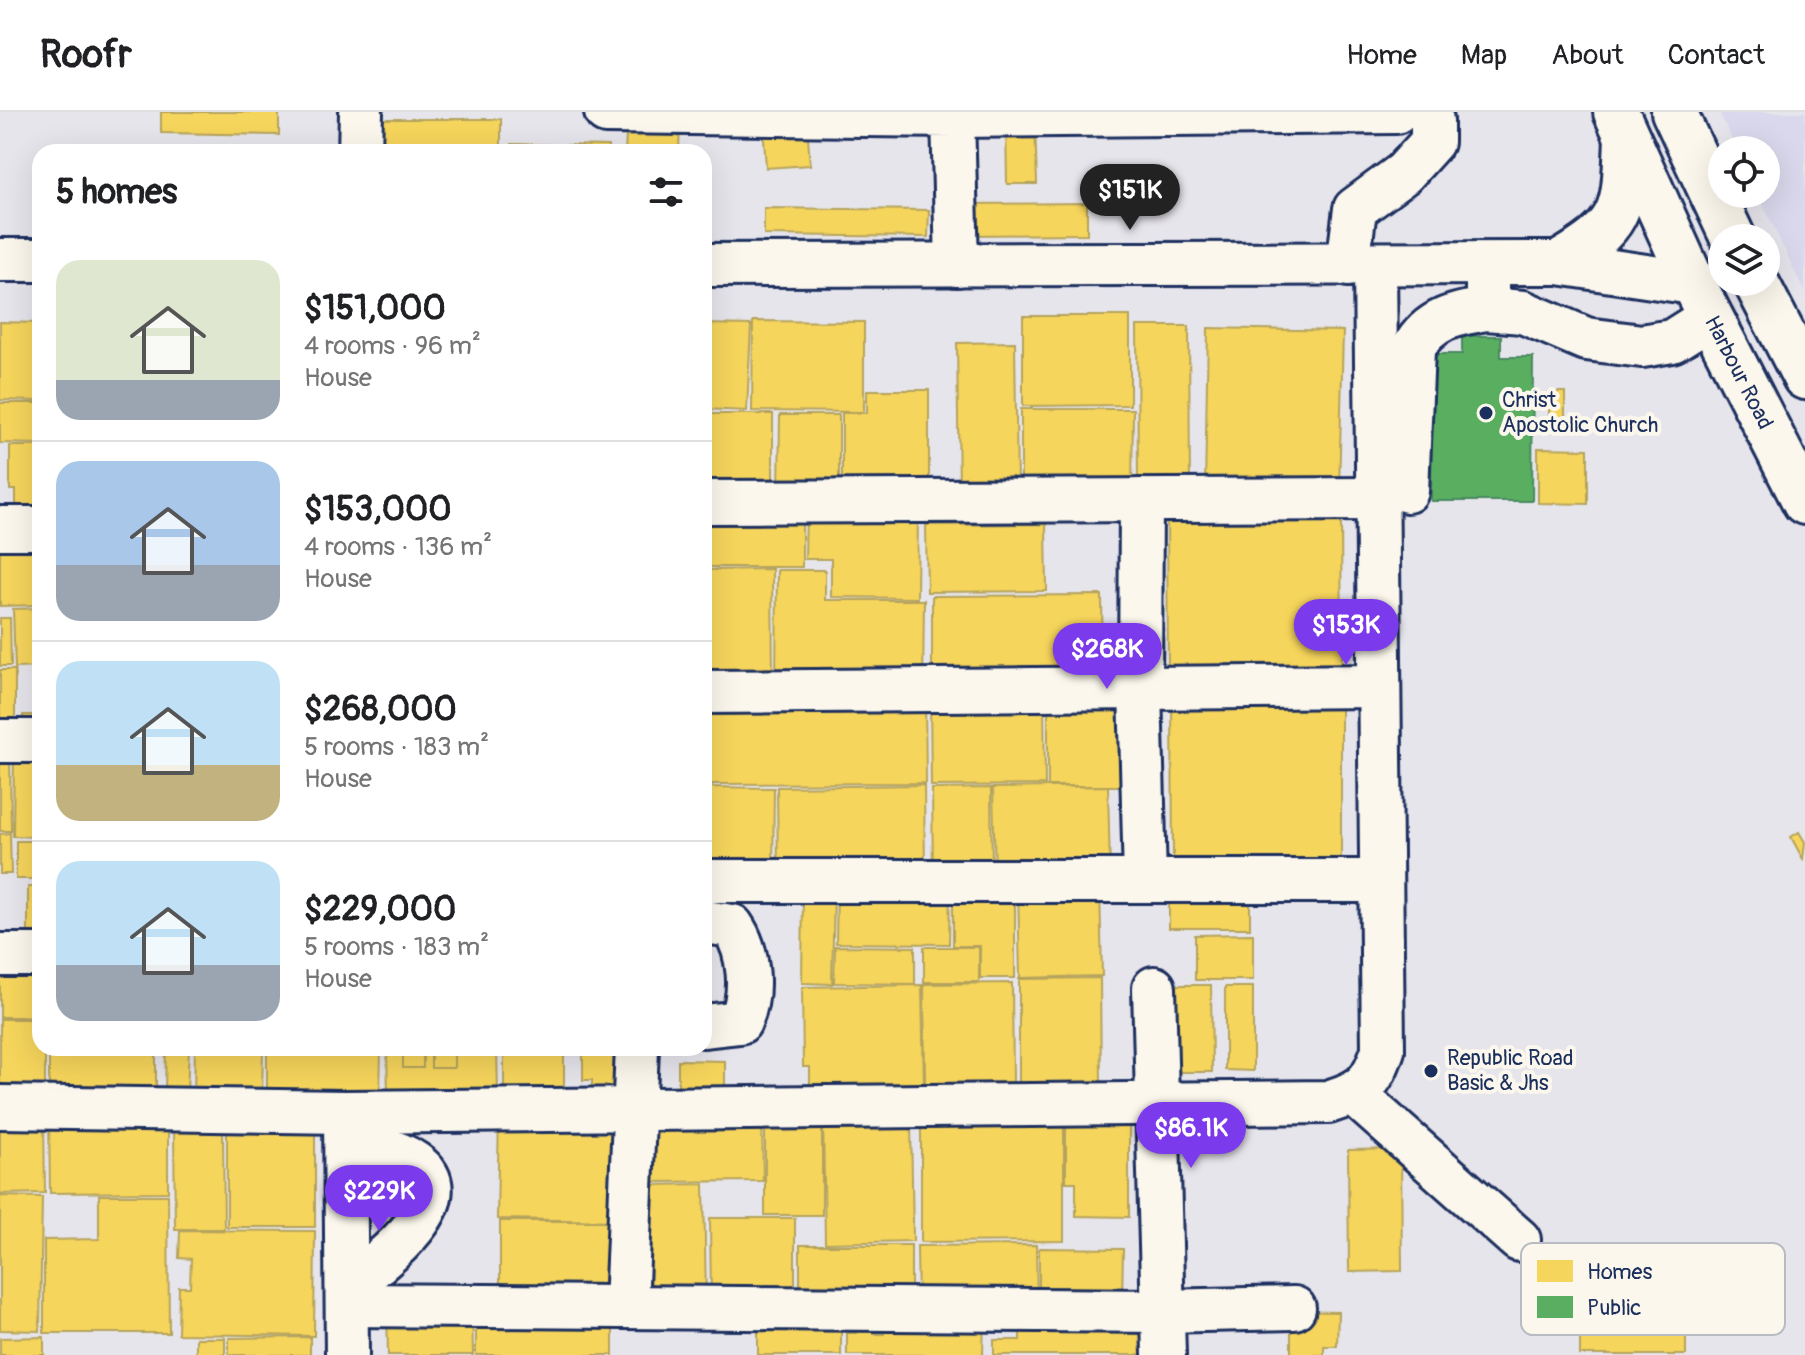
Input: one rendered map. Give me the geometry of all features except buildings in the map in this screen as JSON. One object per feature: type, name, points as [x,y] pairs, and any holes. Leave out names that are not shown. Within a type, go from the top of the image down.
[{"type":"highway","points":[[1674,112],[1726,224]]},
{"type":"highway","name":"Harbour Road","points":[[1621,124],[1702,300],[1805,502]]},
{"type":"highway","points":[[1763,296],[1805,377]]},
{"type":"street","points":[[360,144],[361,112]]},
{"type":"street","points":[[606,112],[1396,112]]},
{"type":"street","points":[[1392,495],[1355,209],[1404,173],[1432,142],[1432,120],[1427,112]]},
{"type":"street","points":[[953,114],[957,265]]},
{"type":"street","points":[[1558,263],[1597,239],[1619,212],[1624,197],[1621,124]]},
{"type":"street","points":[[0,260],[32,260]]},
{"type":"street","points":[[0,1107],[346,1129],[635,1107],[1328,1102],[1354,1094],[1373,1078],[1383,1050],[1379,686],[1392,495],[1413,349],[1421,335],[1434,324],[1454,314],[1487,309],[1523,312],[1586,339],[1642,346],[1672,341],[1702,300],[1558,263],[712,265]]},
{"type":"street","points":[[1487,265],[1487,309]]},
{"type":"street","points":[[712,502],[1141,500],[1392,495]]},
{"type":"street","points":[[1141,500],[1140,688],[1145,881]]},
{"type":"street","points":[[0,528],[32,528]]},
{"type":"street","points":[[712,692],[1379,686]]},
{"type":"street","points":[[0,741],[32,741]]},
{"type":"street","points":[[712,881],[1381,881]]},
{"type":"street","points":[[712,923],[732,926],[741,939],[746,960],[747,1007],[740,1022],[712,1025]]},
{"type":"street","points":[[0,955],[32,955]]},
{"type":"street","points":[[1154,988],[1164,1355]]},
{"type":"street","points":[[626,1307],[637,1056]]},
{"type":"street","points":[[1354,1094],[1519,1240]]},
{"type":"street","points":[[346,1129],[347,1355]]},
{"type":"street","points":[[346,1129],[397,1151],[420,1167],[430,1183],[430,1202],[417,1226],[347,1297]]},
{"type":"street","points":[[347,1297],[626,1307],[1161,1311],[1294,1308]]},
{"type":"shaded area","points":[[1719,112],[1805,112],[1805,293],[1780,240],[1780,224],[1772,224],[1765,208],[1780,208],[1780,136],[1730,136]]},
{"type":"place","name":"Christ Apostolic Church","points":[[1486,413]]},
{"type":"place","name":"Republic Road Basic & Jhs","points":[[1431,1071]]}]
